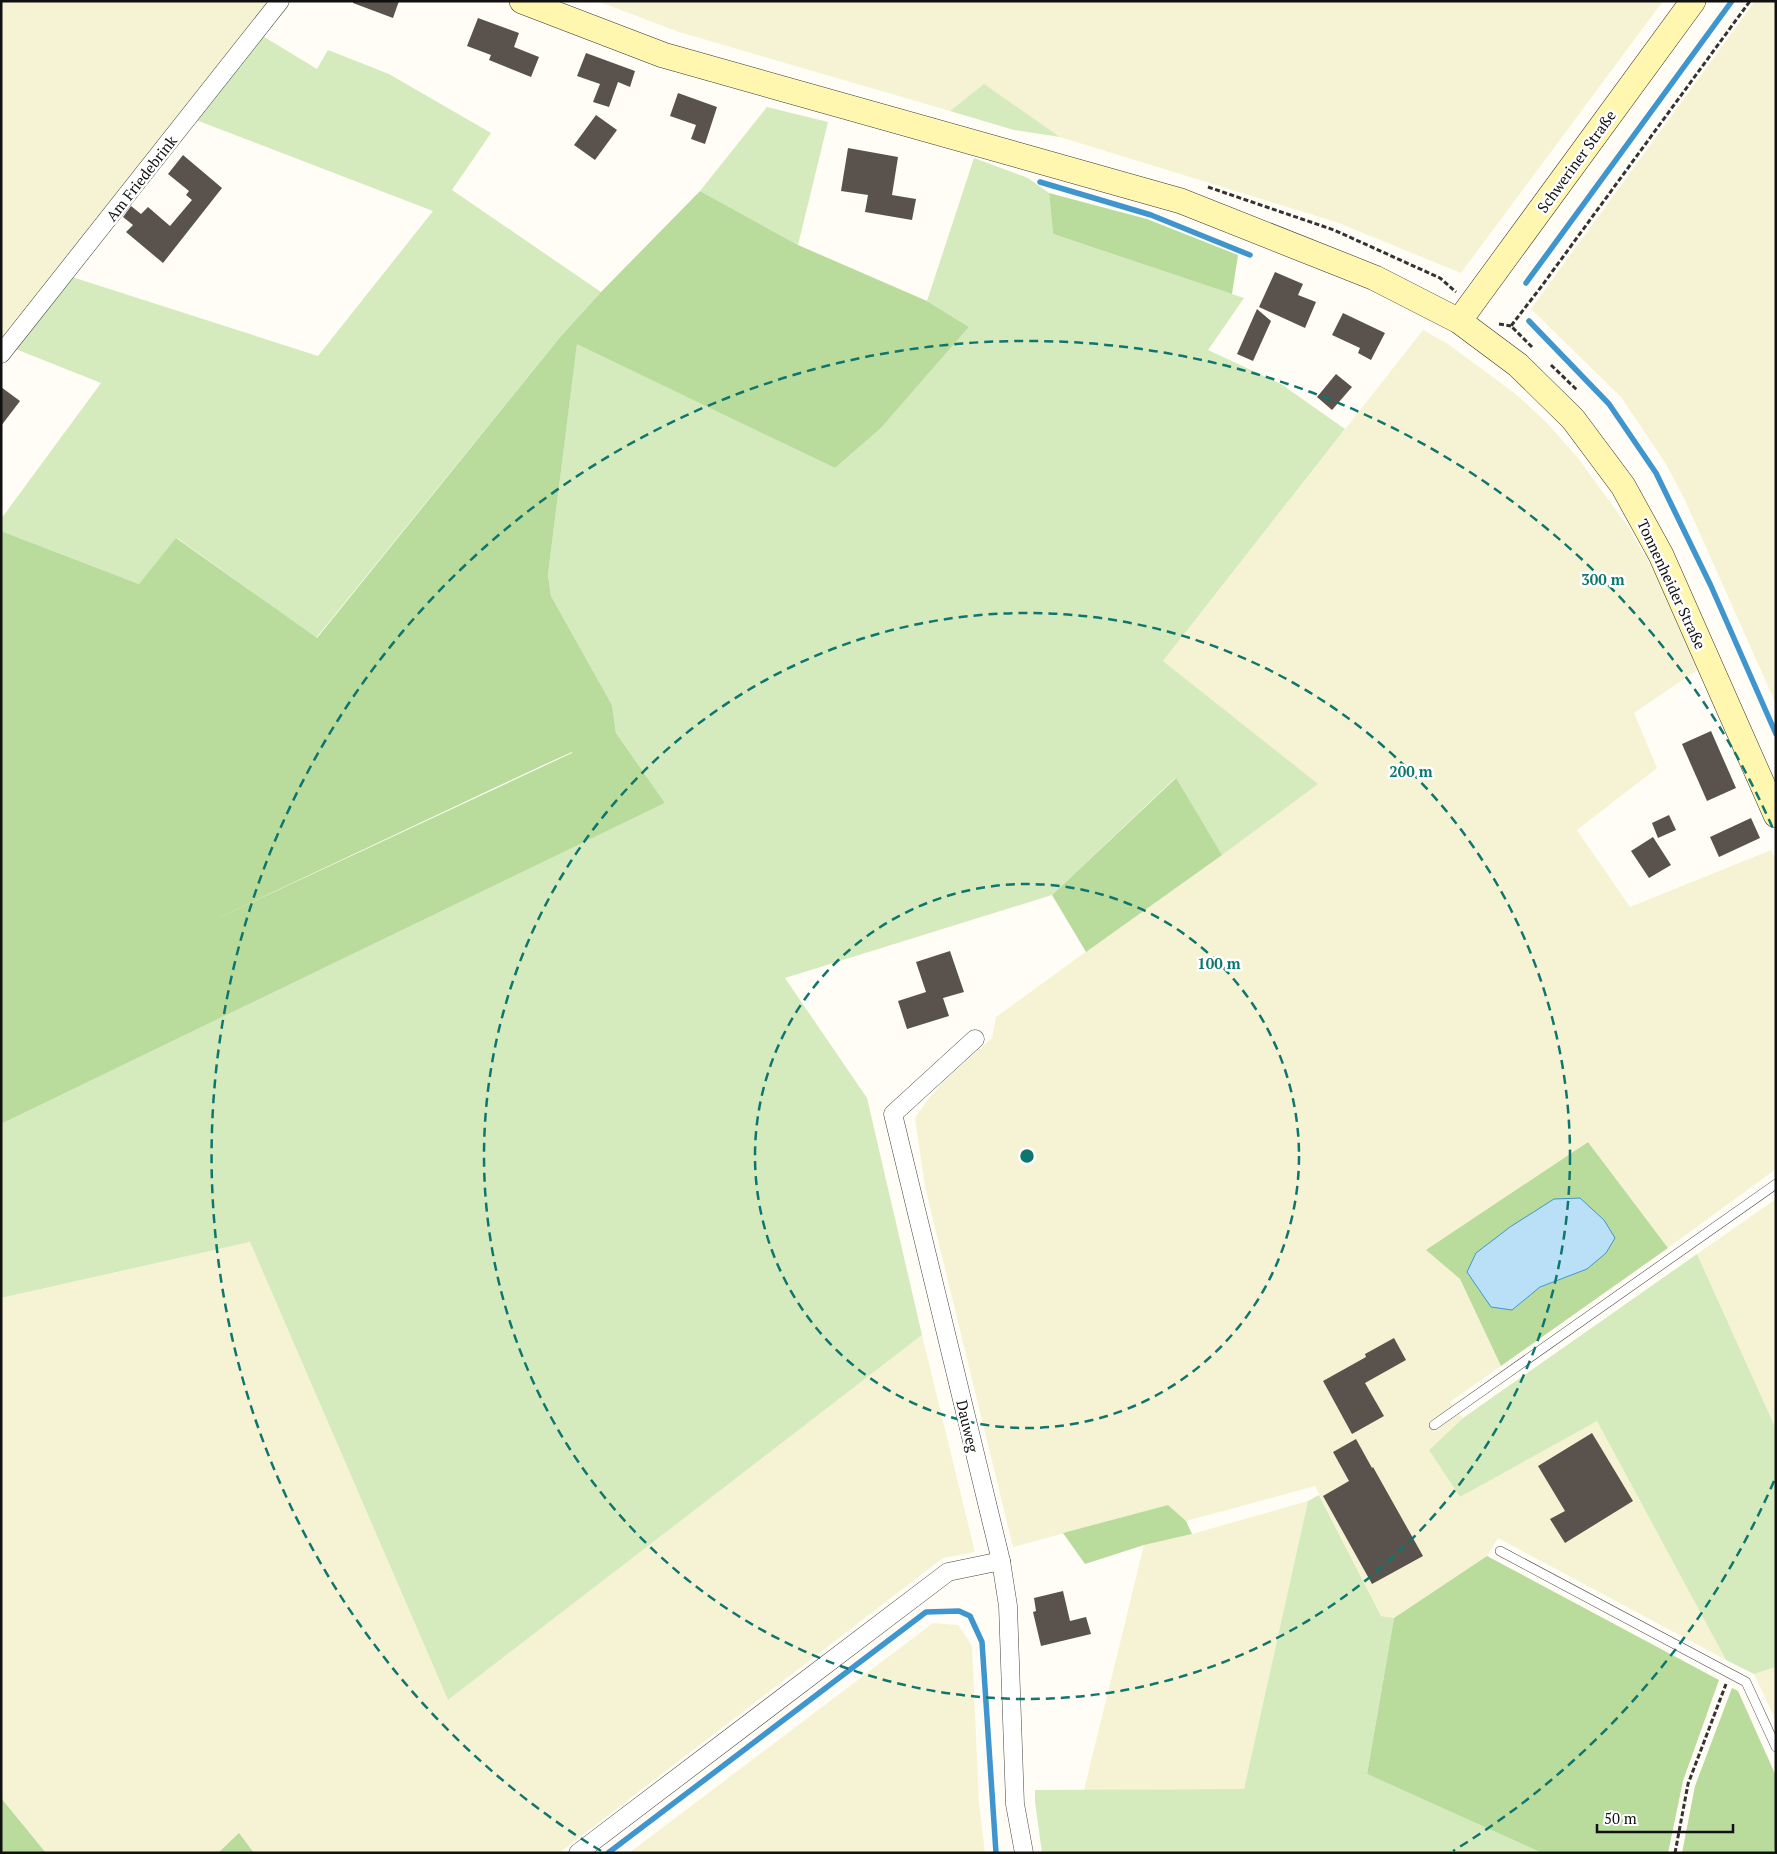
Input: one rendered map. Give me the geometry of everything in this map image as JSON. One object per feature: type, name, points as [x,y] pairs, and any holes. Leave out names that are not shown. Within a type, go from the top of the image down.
[{"type":"street","name":"Am Friedebrink","points":[[1,354],[280,1]]},
{"type":"street","name":"Tonnenheider Straße","points":[[522,1],[663,55],[1181,201],[1375,278],[1459,321],[1518,365],[1573,419],[1622,486],[1661,555],[1776,815]]},
{"type":"street","name":"Schweriner Straße","points":[[1459,321],[1693,1]]},
{"type":"street","name":"Dauweg","points":[[975,1039],[894,1114],[1001,1561],[1008,1606],[1016,1804],[1024,1853]]},
{"type":"street","points":[[578,1853],[948,1572],[1001,1561]]},
{"type":"lane","points":[[1434,1425],[1776,1184]]},
{"type":"lane","points":[[1500,1551],[1746,1682],[1776,1747]]},
{"type":"path","points":[[1536,351],[1511,326],[1750,1]]},
{"type":"path","points":[[1549,363],[1580,394]]},
{"type":"path","points":[[1675,1853],[1688,1784],[1730,1674]]},
{"type":"shaded area","points":[[1,1],[270,1],[1,343]]},
{"type":"shaded area","points":[[597,1],[1663,1],[1461,273],[1336,222],[1060,137],[984,85],[950,111],[679,32]]},
{"type":"shaded area","points":[[1755,1],[1776,1],[1776,704],[1685,500],[1666,464],[1621,397],[1531,309]]},
{"type":"shaded area","points":[[1423,330],[1448,344],[1517,395],[1548,424],[1578,458],[1629,528],[1656,575],[1700,668],[1634,713],[1657,768],[1577,830],[1630,907],[1771,850],[1776,860],[1776,1169],[1668,1248],[1588,1142],[1427,1251],[1460,1279],[1501,1366],[1450,1402],[1463,1418],[1429,1450],[1460,1497],[1597,1420],[1726,1660],[1498,1538],[1487,1556],[1394,1618],[1381,1616],[1315,1486],[1186,1521],[1168,1505],[1013,1547],[925,1187],[915,1118],[944,1081],[992,1038],[996,1017],[1317,784],[1163,661]]},
{"type":"shaded area","points":[[1776,1199],[1776,1429],[1697,1254]]},
{"type":"shaded area","points":[[250,1242],[448,1700],[922,1335],[975,1552],[943,1558],[559,1853],[254,1853],[239,1834],[218,1853],[46,1853],[1,1798],[1,1298]]},
{"type":"shaded area","points":[[1308,1501],[1244,1789],[1084,1790],[1144,1545],[1192,1534]]},
{"type":"shaded area","points":[[933,1623],[958,1625],[972,1646],[979,1802],[985,1853],[629,1853]]},
{"type":"shaded area","points":[[1776,1667],[1776,1721],[1754,1674]]},
{"type":"green space","points":[[261,35],[317,69],[328,50],[389,74],[491,133],[452,190],[601,292],[561,336],[316,638],[177,538],[139,584],[1,531],[1,519],[101,383],[13,348],[69,276],[318,356],[433,211],[196,120]]},
{"type":"green space","points":[[984,84],[1060,137],[1014,130],[950,111]]},
{"type":"green space","points":[[767,107],[828,122],[798,245],[700,191]]},
{"type":"green space","points":[[974,158],[1028,178],[1049,193],[1053,234],[1244,298],[1208,350],[1281,384],[1345,429],[1163,661],[1318,784],[1222,855],[1175,778],[1052,895],[785,978],[867,1098],[922,1335],[448,1700],[250,1242],[1,1298],[1,1124],[665,803],[616,733],[612,705],[551,596],[548,575],[577,343],[835,468],[881,428],[969,327],[927,301]]},
{"type":"green space","points":[[700,191],[798,245],[927,301],[969,327],[881,428],[835,468],[577,344],[548,575],[551,596],[612,705],[616,733],[665,803],[1,1124],[1,531],[139,584],[176,538],[317,638],[561,336],[601,292]],"holes":[[[572,753],[199,927],[541,766]]]},
{"type":"green space","points":[[1049,193],[1147,219],[1238,255],[1232,294],[1053,234]]},
{"type":"green space","points":[[1176,778],[1222,855],[1086,952],[1052,895]]},
{"type":"green space","points":[[1588,1142],[1668,1248],[1501,1366],[1460,1279],[1426,1250]],"holes":[[[1587,1269],[1540,1287],[1476,1284],[1467,1272]]]},
{"type":"green space","points":[[1697,1254],[1776,1429],[1776,1667],[1754,1674],[1726,1660],[1597,1421],[1460,1497],[1429,1450],[1463,1418]]},
{"type":"green space","points":[[1319,1495],[1381,1616],[1394,1618],[1367,1774],[1542,1853],[1042,1853],[1035,1790],[1244,1789],[1308,1501]]},
{"type":"green space","points":[[1168,1505],[1186,1521],[1192,1534],[1144,1545],[1085,1564],[1063,1533]]},
{"type":"green space","points":[[1487,1556],[1719,1680],[1683,1781],[1668,1853],[1542,1853],[1367,1774],[1394,1618]]},
{"type":"green space","points":[[1732,1688],[1738,1691],[1776,1776],[1776,1849],[1772,1853],[1682,1853],[1695,1786]]},
{"type":"green space","points":[[1,1798],[46,1853],[1,1853]]},
{"type":"green space","points":[[239,1833],[254,1853],[218,1853]]},
{"type":"water","points":[[1580,1198],[1604,1220],[1615,1238],[1606,1253],[1587,1269],[1540,1287],[1512,1310],[1491,1307],[1467,1272],[1476,1253],[1510,1227],[1554,1199]]},
{"type":"building","points":[[353,1],[399,1],[393,18],[353,3]]},
{"type":"building","points":[[478,18],[519,33],[514,47],[539,57],[531,77],[489,60],[491,55],[467,46]]},
{"type":"building","points":[[586,53],[635,71],[630,87],[618,82],[609,107],[593,102],[600,84],[577,76]]},
{"type":"building","points":[[678,93],[717,107],[705,144],[691,139],[696,125],[670,116]]},
{"type":"building","points":[[596,115],[617,130],[595,160],[574,145]]},
{"type":"building","points":[[848,148],[898,157],[892,195],[916,199],[912,220],[865,212],[868,195],[841,191]]},
{"type":"building","points":[[183,155],[222,188],[163,263],[126,232],[133,225],[123,217],[131,206],[141,214],[148,207],[170,226],[192,200],[186,195],[189,191],[168,174]]},
{"type":"building","points":[[1275,272],[1303,284],[1298,295],[1316,302],[1305,328],[1259,307]]},
{"type":"building","points":[[1257,309],[1271,321],[1253,361],[1237,354]]},
{"type":"building","points":[[1343,313],[1385,333],[1371,360],[1358,353],[1360,348],[1332,335]]},
{"type":"building","points":[[1336,374],[1352,387],[1332,410],[1317,397]]},
{"type":"building","points":[[1,387],[20,401],[1,426]]},
{"type":"building","points":[[1711,731],[1736,788],[1707,801],[1682,744]]},
{"type":"building","points":[[1669,815],[1676,830],[1658,838],[1652,823]]},
{"type":"building","points":[[1751,818],[1760,838],[1719,857],[1710,837]]},
{"type":"building","points":[[1653,837],[1671,865],[1649,878],[1631,851]]},
{"type":"building","points":[[950,951],[964,992],[943,998],[949,1016],[907,1029],[898,1001],[926,992],[916,962]]},
{"type":"building","points":[[1394,1338],[1406,1360],[1365,1383],[1384,1416],[1352,1434],[1323,1381],[1366,1357],[1365,1354]]},
{"type":"building","points":[[1592,1433],[1633,1501],[1565,1543],[1550,1519],[1565,1511],[1538,1466]]},
{"type":"building","points":[[1356,1439],[1423,1556],[1372,1584],[1323,1496],[1349,1481],[1333,1452]]},
{"type":"building","points":[[1063,1591],[1070,1621],[1086,1617],[1091,1634],[1041,1646],[1033,1612],[1036,1611],[1034,1598]]},
{"type":"waterway","points":[[1526,283],[1732,1]]},
{"type":"waterway","points":[[1040,182],[1151,215],[1250,255]]},
{"type":"waterway","points":[[1529,321],[1609,404],[1656,473],[1711,586],[1776,734]]},
{"type":"waterway","points":[[608,1853],[926,1612],[959,1611],[970,1616],[982,1642],[996,1853]]}]
